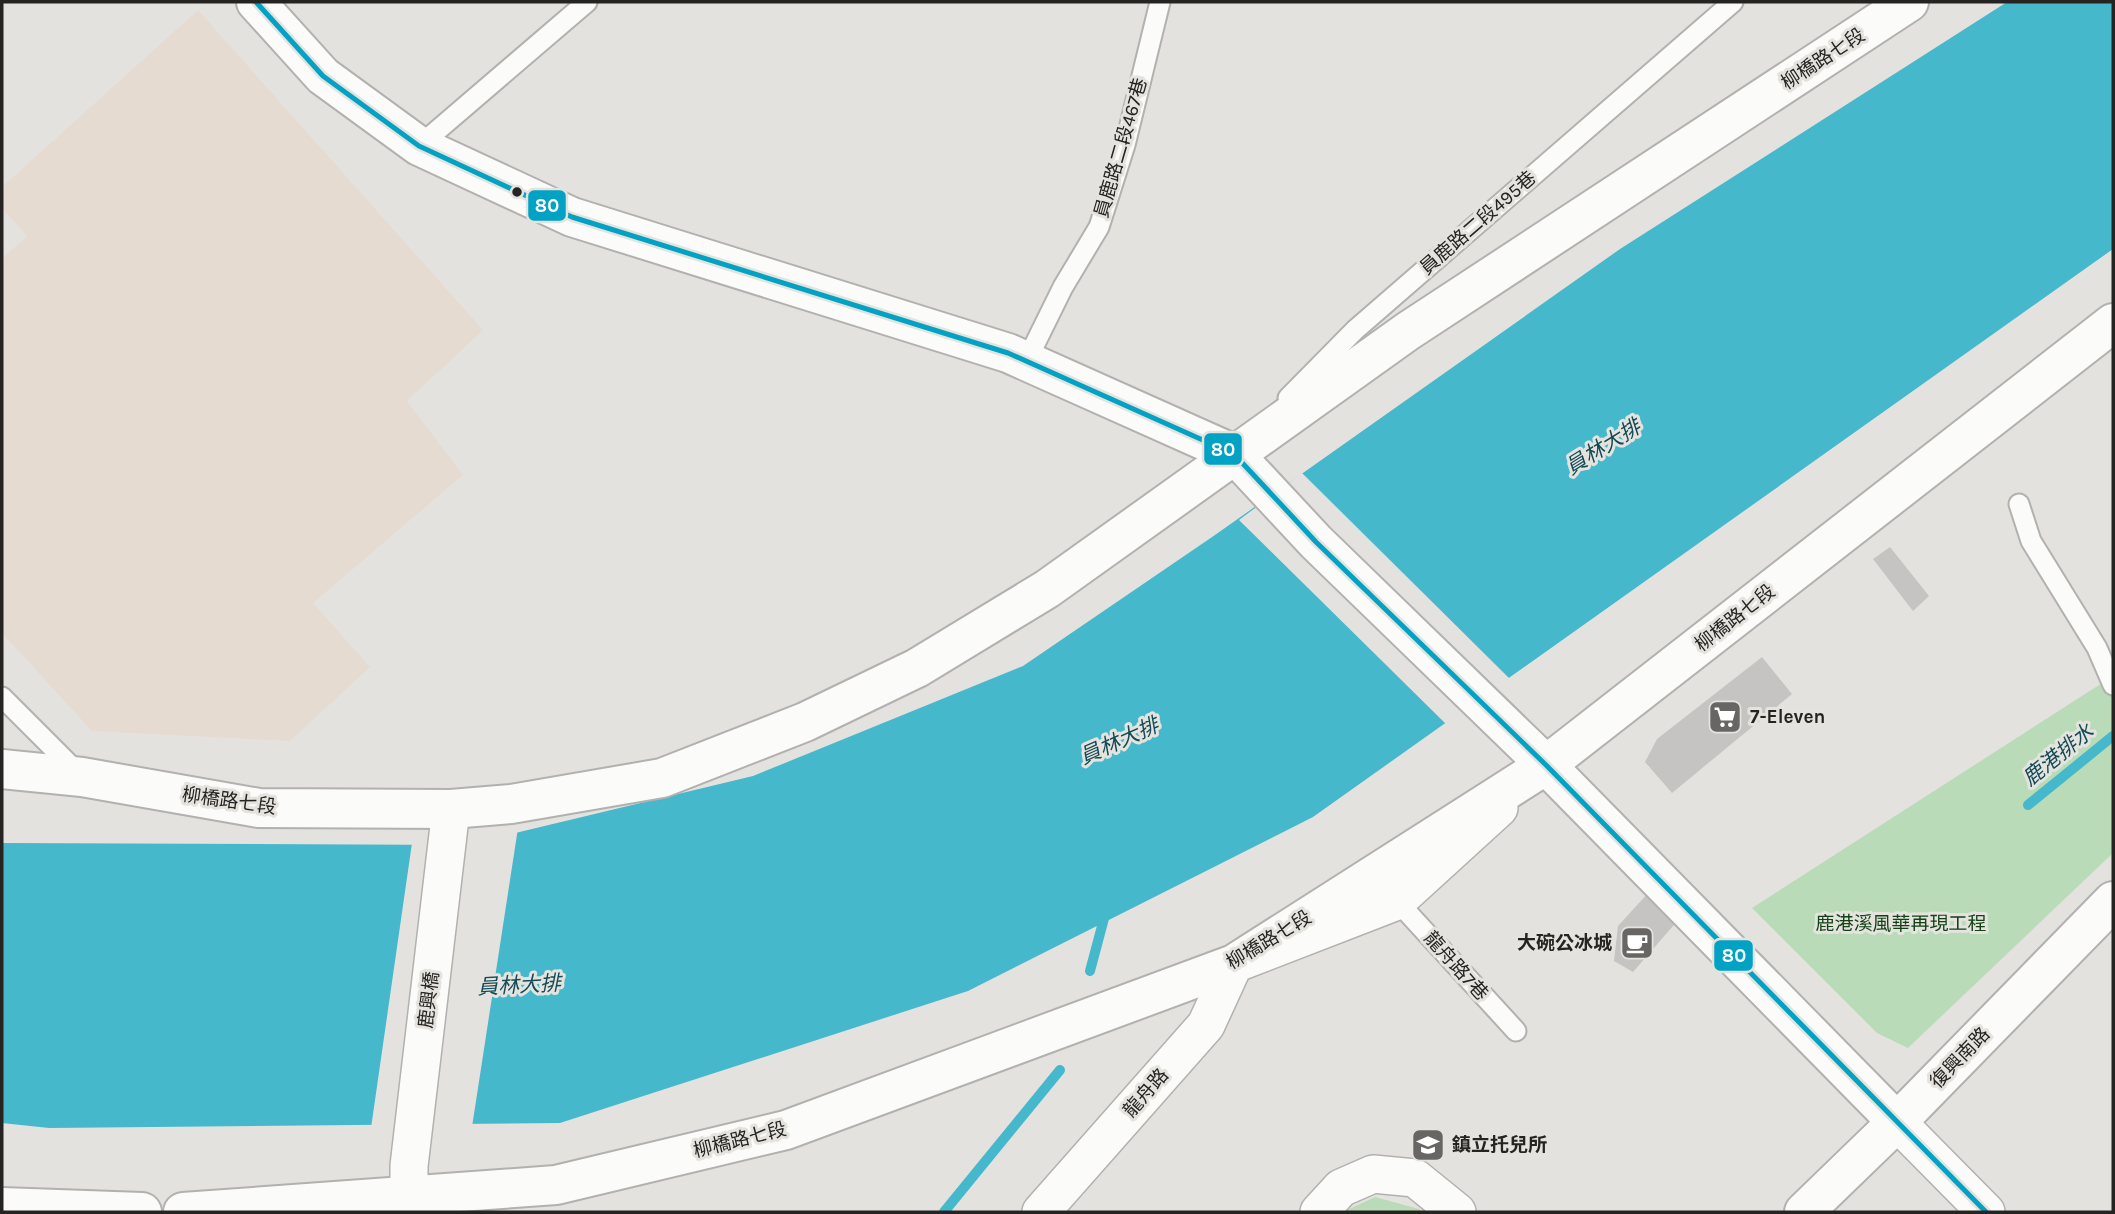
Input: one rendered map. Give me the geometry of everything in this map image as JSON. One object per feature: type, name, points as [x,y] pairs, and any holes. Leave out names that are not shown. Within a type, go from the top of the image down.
[{"type":"main road","points":[[256,2],[323,76],[419,146],[572,217],[1008,353],[1234,454],[1316,542],[1581,799],[1897,1122]]},
{"type":"main road","name":"柳橋路七段","points":[[2,769],[82,777],[260,808],[450,822],[511,804],[662,778],[805,722],[917,668],[1047,589],[1408,331],[1909,2]]},
{"type":"main road","name":"柳橋路七段","points":[[183,1212],[409,1191],[556,1185],[786,1130],[1234,964],[1546,765],[2113,323]]},
{"type":"main road","name":"復興南路","points":[[1804,1212],[1897,1122],[2113,901]]},
{"type":"main road","points":[[2,1207],[142,1212]]},
{"type":"street","points":[[1234,964],[1397,901],[1546,765]]},
{"type":"street","name":"鹿興橋","points":[[409,1191],[450,822]]},
{"type":"street","name":"龍舟路","points":[[1041,1212],[1206,1025],[1234,964]]},
{"type":"street","points":[[1897,1122],[1986,1212]]},
{"type":"street","points":[[1319,1212],[1341,1188],[1373,1174],[1415,1178],[1457,1212]]},
{"type":"lane","points":[[419,146],[587,2]]},
{"type":"lane","name":"員鹿路二段467巷","points":[[1026,362],[1063,287],[1098,227],[1125,145],[1160,2]]},
{"type":"lane","name":"員鹿路二段495巷","points":[[1234,454],[1354,330],[1733,2]]},
{"type":"lane","points":[[2019,504],[2031,541],[2105,646],[2113,685]]},
{"type":"lane","points":[[2,697],[82,777]]},
{"type":"lane","name":"龍舟路7巷","points":[[1397,901],[1516,1031]]},
{"type":"shaded area","points":[[198,10],[483,330],[407,401],[463,475],[313,603],[370,667],[290,741],[92,731],[2,633],[2,259],[27,236],[2,208],[2,187]]},
{"type":"green space","name":"鹿港溪風華再現工程","points":[[2113,676],[2113,853],[1908,1048],[1877,1033],[1752,908]]},
{"type":"green space","points":[[1375,1197],[1419,1209],[1423,1212],[1343,1212]]},
{"type":"water","name":"員林大排","points":[[2007,2],[2113,2],[2113,249],[1313,817],[968,991],[560,1123],[49,1128],[2,1123],[2,843],[465,845],[753,776],[1023,666],[1215,535],[1620,249]]},
{"type":"pier","points":[[1302,473],[1511,680],[1448,726],[1239,520]]},
{"type":"pier","points":[[518,828],[472,1127],[371,1128],[412,843],[464,841]]},
{"type":"building","points":[[1890,547],[1929,596],[1913,611],[1873,559]]},
{"type":"building","name":"7-Eleven","points":[[1762,657],[1792,694],[1672,793],[1645,762],[1657,739]]},
{"type":"building","name":"大碗公冰城","points":[[1650,891],[1679,919],[1633,972],[1614,961],[1618,926]]},
{"type":"waterway","name":"鹿港排水","points":[[2028,805],[2113,736]]},
{"type":"waterway","points":[[1090,971],[1106,911]]},
{"type":"waterway","points":[[944,1212],[1060,1070]]},
{"type":"transit line","name":"80","points":[[256,2],[323,76],[419,146],[572,217],[1008,353],[1234,454],[1316,542],[1546,765],[1986,1212]]},
{"type":"place","name":"7-Eleven","points":[[1725,717]]},
{"type":"place","name":"大碗公冰城","points":[[1637,943]]},
{"type":"place","name":"鎮立托兒所","points":[[1428,1145]]}]
